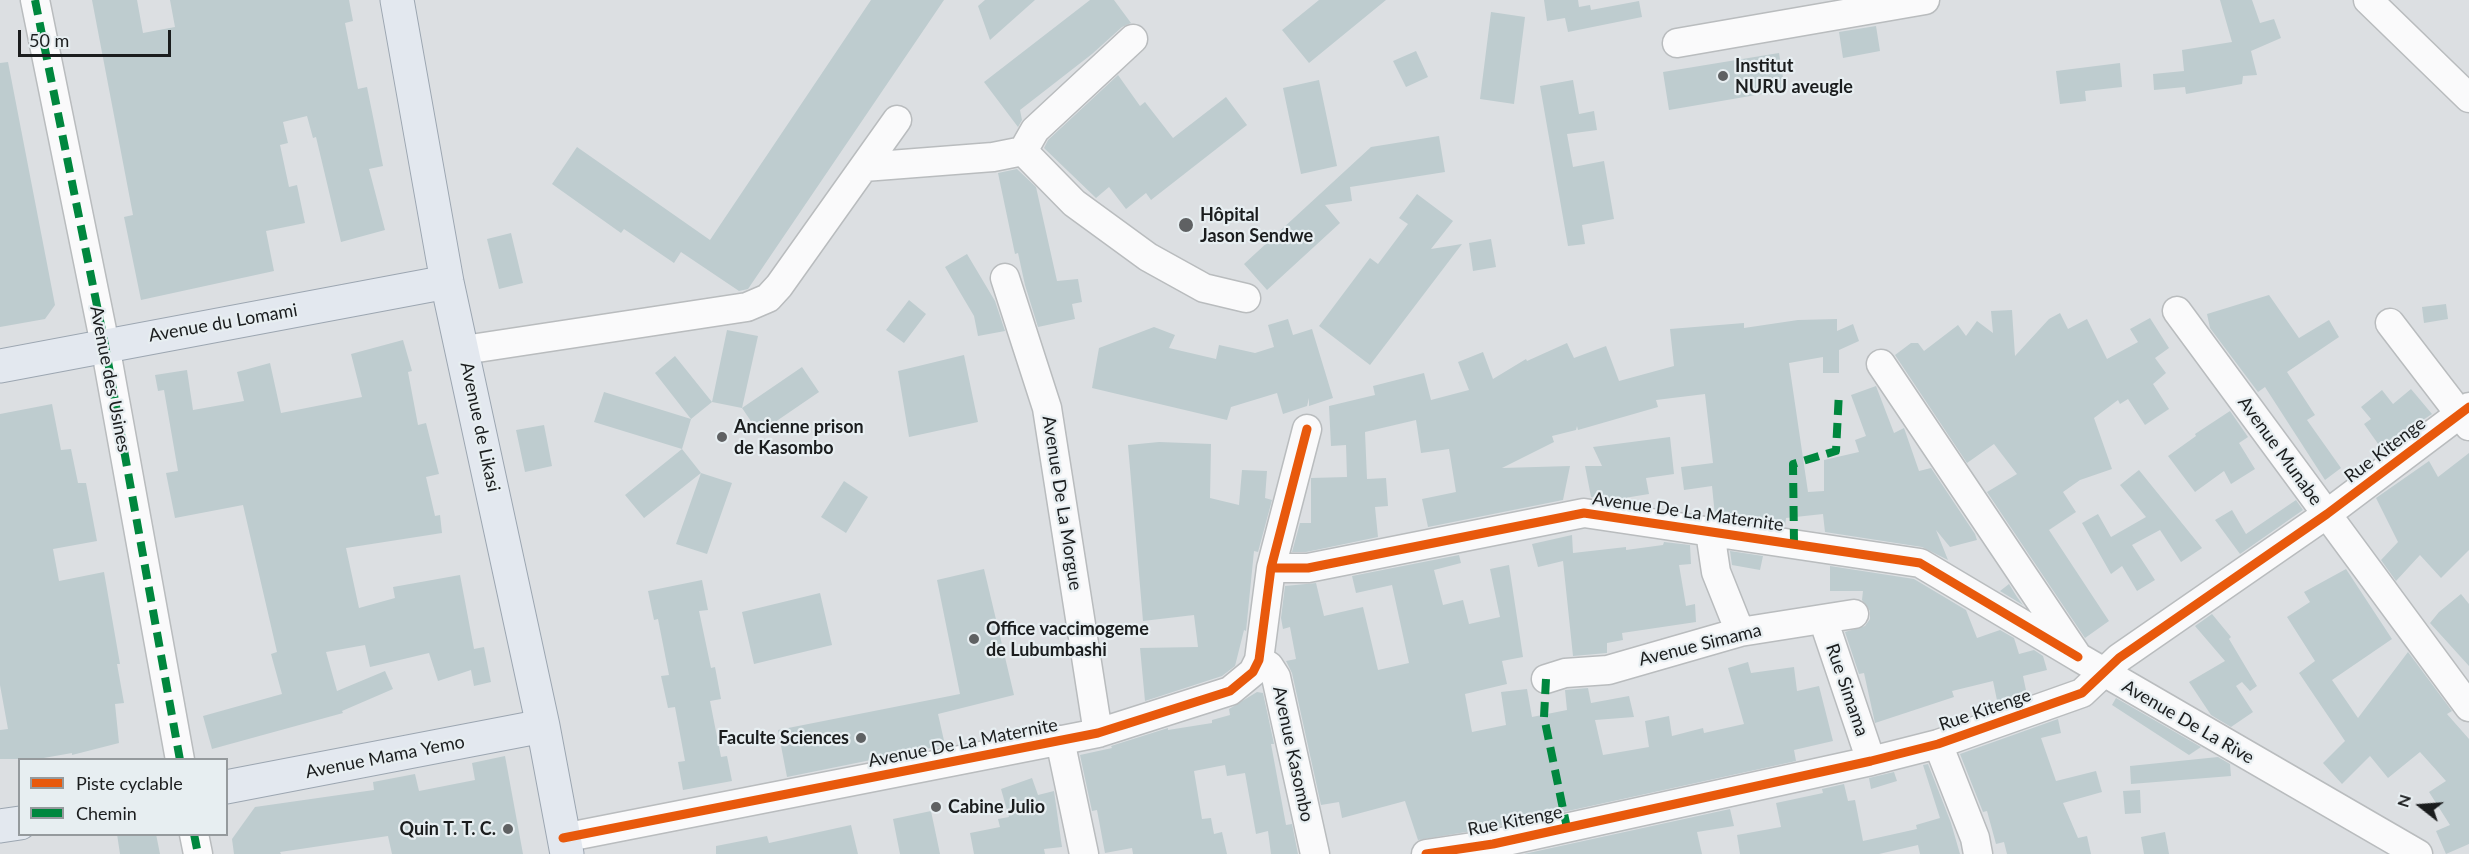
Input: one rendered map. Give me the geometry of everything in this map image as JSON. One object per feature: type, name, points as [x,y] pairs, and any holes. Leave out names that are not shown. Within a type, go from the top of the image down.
[{"type":"main road","name":"Avenue de Likasi","points":[[397,0],[447,282],[464,350],[543,726],[565,846]]},
{"type":"main road","name":"Avenue du Lomami","points":[[0,366],[447,282]]},
{"type":"main road","name":"Avenue Mama Yemo","points":[[228,787],[543,726]]},
{"type":"main road","points":[[0,826],[18,823]]},
{"type":"street","name":"Avenue des Usines","points":[[35,0],[105,345],[180,758]]},
{"type":"street","points":[[1677,43],[1924,0]]},
{"type":"street","points":[[2368,0],[2469,98]]},
{"type":"street","points":[[864,167],[993,157],[1023,151],[1035,130],[1133,39]]},
{"type":"street","points":[[464,350],[747,307],[768,298],[779,286],[897,120]]},
{"type":"street","points":[[1023,151],[1074,203],[1148,257],[1204,288],[1246,298]]},
{"type":"street","name":"Avenue De La Morgue","points":[[1005,278],[1047,408],[1098,733]]},
{"type":"street","name":"Avenue Munabe","points":[[2177,311],[2469,707]]},
{"type":"street","points":[[2390,323],[2466,416]]},
{"type":"street","name":"Avenue De La Rive","points":[[1881,364],[2078,657],[2418,854]]},
{"type":"street","name":"Rue Kitenge","points":[[1426,854],[1503,842],[1871,761],[1938,744],[2082,693],[2119,658],[2466,416]]},
{"type":"street","points":[[1259,660],[1271,568],[1307,429]]},
{"type":"street","name":"Avenue De La Maternite","points":[[1271,568],[1308,568],[1584,513],[1920,563],[2078,657]]},
{"type":"street","points":[[1710,531],[1716,572],[1740,632]]},
{"type":"street","name":"Avenue Simama","points":[[1546,679],[1566,673],[1608,670],[1740,632],[1854,614]]},
{"type":"street","name":"Rue Simama","points":[[1823,619],[1871,761]]},
{"type":"street","name":"Avenue De La Maternite","points":[[565,846],[1098,733],[1230,691],[1253,672],[1259,660]]},
{"type":"street","name":"Avenue Kasombo","points":[[1259,660],[1269,666],[1276,677],[1315,854]]},
{"type":"street","points":[[1060,740],[1084,854]]},
{"type":"street","points":[[1938,744],[1975,838],[1978,854]]},
{"type":"street","points":[[194,836],[198,854]]},
{"type":"building","points":[[92,0],[137,0],[143,33],[175,27],[170,0],[349,0],[353,21],[345,23],[358,89],[367,87],[383,166],[369,169],[385,230],[341,242],[316,137],[313,138],[307,116],[283,122],[288,143],[280,145],[289,187],[297,185],[305,223],[266,231],[274,271],[141,300],[124,217],[133,215]]},
{"type":"building","points":[[871,0],[944,0],[748,289],[739,291],[681,252],[674,263],[624,229],[621,233],[552,184],[577,147],[710,240]]},
{"type":"building","points":[[985,0],[1035,0],[990,40],[978,6]]},
{"type":"building","points":[[1090,0],[1114,0],[1131,23],[1122,27],[1092,54],[1020,110],[1022,120],[1018,127],[984,82]]},
{"type":"building","points":[[1319,0],[1386,0],[1309,63],[1282,30]]},
{"type":"building","points":[[1544,0],[1578,0],[1579,7],[1590,5],[1591,10],[1639,1],[1642,17],[1568,32],[1565,18],[1547,21]]},
{"type":"building","points":[[2220,0],[2252,0],[2260,23],[2274,19],[2281,38],[2251,51],[2257,75],[2243,76],[2242,84],[2186,94],[2185,87],[2154,90],[2153,74],[2184,71],[2182,50],[2232,42]]},
{"type":"building","points":[[1491,12],[1525,17],[1514,104],[1480,99]]},
{"type":"building","points":[[1876,26],[1880,51],[1843,58],[1839,32]]},
{"type":"building","points":[[1416,51],[1428,77],[1406,87],[1393,61]]},
{"type":"building","points":[[1779,53],[1785,90],[1669,110],[1663,72]]},
{"type":"building","points":[[8,62],[55,305],[45,319],[0,327],[0,63]]},
{"type":"building","points":[[2120,63],[2122,87],[2085,91],[2086,101],[2060,104],[2056,71]]},
{"type":"building","points":[[1118,75],[1140,106],[1145,102],[1173,138],[1226,97],[1247,125],[1151,200],[1146,193],[1126,209],[1109,187],[1096,198],[1044,148],[1048,140]]},
{"type":"building","points":[[1319,80],[1337,166],[1301,174],[1283,88]]},
{"type":"building","points":[[1573,80],[1579,114],[1594,111],[1597,130],[1567,134],[1573,167],[1604,161],[1614,219],[1582,225],[1585,244],[1568,246],[1540,86]]},
{"type":"building","points":[[1439,136],[1445,172],[1350,187],[1352,201],[1325,205],[1340,223],[1267,290],[1244,264],[1371,147]]},
{"type":"building","points":[[1017,169],[1036,187],[1057,281],[1078,279],[1082,302],[1072,304],[1075,319],[1038,327],[1018,253],[1015,254],[998,173]]},
{"type":"building","points":[[1417,194],[1453,221],[1431,249],[1462,244],[1370,365],[1319,326],[1370,258],[1378,264],[1408,224],[1399,218]]},
{"type":"building","points":[[511,233],[523,283],[499,289],[487,239]]},
{"type":"building","points":[[1491,239],[1496,267],[1473,271],[1469,243]]},
{"type":"building","points":[[967,254],[995,301],[1005,331],[978,336],[974,316],[945,267]]},
{"type":"building","points":[[2269,295],[2299,338],[2329,320],[2339,337],[2287,372],[2315,415],[2307,420],[2341,468],[2325,480],[2265,387],[2258,392],[2210,328],[2207,314]]},
{"type":"building","points":[[909,300],[926,314],[904,343],[886,330]]},
{"type":"building","points":[[2446,304],[2448,319],[2424,323],[2422,307]]},
{"type":"building","points":[[2012,310],[2015,356],[2049,319],[2060,313],[2068,329],[2087,319],[2107,359],[2138,342],[2130,329],[2150,318],[2169,348],[2155,358],[2166,373],[2153,384],[2169,409],[2145,425],[2128,399],[2120,404],[2118,400],[2094,418],[2112,469],[2080,480],[2063,492],[2076,512],[2049,530],[2109,621],[2085,638],[1987,492],[2017,474],[1994,444],[1967,463],[1895,355],[1911,343],[1918,343],[1924,351],[1958,325],[1966,336],[1977,321],[1993,333],[1991,311]]},
{"type":"building","points":[[1288,319],[1293,335],[1312,329],[1333,398],[1309,406],[1309,398],[1307,406],[1283,414],[1277,393],[1231,407],[1227,420],[1092,388],[1099,348],[1154,327],[1175,335],[1169,348],[1216,359],[1219,345],[1255,353],[1274,347],[1268,325]]},
{"type":"building","points":[[1837,319],[1837,331],[1853,324],[1859,341],[1839,350],[1839,373],[1823,373],[1823,357],[1789,363],[1808,492],[1824,491],[1824,460],[1859,452],[1855,440],[1866,436],[1851,395],[1876,386],[1894,433],[1904,428],[1919,471],[1931,468],[1975,534],[1977,540],[1950,547],[1936,530],[1948,560],[1922,547],[1825,532],[1823,514],[1786,518],[1785,526],[1734,519],[1734,516],[1715,516],[1712,486],[1684,490],[1681,467],[1713,463],[1705,394],[1656,400],[1658,407],[1578,430],[1577,426],[1576,430],[1552,436],[1554,442],[1502,468],[1570,466],[1563,500],[1428,527],[1422,499],[1456,492],[1449,449],[1421,453],[1416,420],[1365,432],[1367,479],[1386,478],[1388,506],[1375,507],[1378,537],[1306,552],[1292,552],[1300,523],[1311,523],[1311,478],[1347,477],[1346,445],[1331,446],[1329,406],[1375,395],[1373,386],[1424,373],[1431,400],[1469,390],[1458,362],[1483,352],[1493,379],[1526,359],[1527,361],[1567,343],[1574,358],[1606,346],[1619,381],[1674,366],[1670,329],[1744,323],[1744,328],[1798,320]]},
{"type":"building","points":[[727,330],[758,336],[742,408],[712,402]]},
{"type":"building","points":[[403,340],[412,371],[408,372],[418,425],[426,423],[439,474],[426,477],[435,516],[440,515],[442,533],[346,548],[359,608],[395,598],[393,587],[460,575],[474,649],[484,647],[491,682],[474,686],[471,670],[438,681],[429,653],[370,667],[365,645],[326,652],[337,691],[385,671],[393,689],[342,711],[343,713],[212,749],[203,716],[282,694],[271,654],[277,652],[243,505],[175,518],[166,473],[178,471],[164,390],[158,391],[155,375],[187,370],[193,410],[244,401],[237,372],[270,363],[281,413],[362,397],[351,354]]},
{"type":"building","points":[[964,355],[978,422],[909,437],[898,371]]},
{"type":"building","points":[[675,356],[712,402],[691,419],[655,373]]},
{"type":"building","points":[[802,367],[819,392],[759,433],[742,408]]},
{"type":"building","points":[[2411,389],[2432,414],[2381,448],[2364,424],[2371,419],[2361,407],[2382,390],[2393,404]]},
{"type":"building","points":[[604,392],[691,419],[682,449],[594,422]]},
{"type":"building","points":[[52,404],[61,450],[71,449],[78,483],[86,483],[97,541],[53,549],[59,581],[104,572],[120,664],[117,664],[124,703],[115,704],[119,743],[72,755],[72,753],[44,758],[0,759],[0,730],[8,729],[0,685],[0,414]]},
{"type":"building","points":[[2230,411],[2248,437],[2239,443],[2255,469],[2231,484],[2224,471],[2195,492],[2168,456],[2196,436],[2195,434]]},
{"type":"building","points":[[544,425],[552,466],[525,472],[516,430]]},
{"type":"building","points":[[1670,437],[1674,474],[1646,478],[1649,494],[1612,500],[1591,497],[1585,466],[1602,466],[1593,447]]},
{"type":"building","points":[[1159,442],[1211,444],[1210,498],[1239,505],[1242,470],[1267,471],[1265,498],[1272,500],[1258,552],[1254,551],[1246,631],[1244,630],[1235,666],[1222,676],[1145,701],[1140,648],[1198,647],[1194,615],[1143,621],[1128,445]]},
{"type":"building","points":[[682,449],[701,473],[644,518],[625,495]]},
{"type":"building","points":[[2469,453],[2469,550],[2441,578],[2420,555],[2396,581],[2381,560],[2398,542],[2376,498],[2429,461],[2438,477]]},
{"type":"building","points":[[2139,470],[2202,548],[2181,562],[2160,530],[2132,545],[2155,580],[2137,591],[2122,566],[2111,574],[2082,523],[2098,514],[2111,537],[2146,517],[2120,485]]},
{"type":"building","points":[[701,473],[732,483],[707,554],[676,544]]},
{"type":"building","points":[[844,481],[868,497],[846,533],[821,517]]},
{"type":"building","points":[[2296,500],[2303,510],[2240,554],[2215,520],[2232,510],[2246,534]]},
{"type":"building","points":[[1572,535],[1573,553],[1626,547],[1626,550],[1663,545],[1664,542],[1690,545],[1691,564],[1679,565],[1686,606],[1695,604],[1696,622],[1622,633],[1623,640],[1607,643],[1607,653],[1573,656],[1563,561],[1538,567],[1532,544]]},
{"type":"building","points":[[1730,551],[1763,556],[1760,570],[1732,565]]},
{"type":"building","points":[[1459,555],[1461,563],[1434,570],[1443,605],[1463,600],[1469,624],[1500,617],[1490,569],[1509,565],[1523,657],[1502,661],[1507,684],[1465,694],[1472,732],[1506,725],[1501,692],[1527,689],[1532,717],[1567,710],[1565,690],[1588,688],[1591,703],[1629,696],[1634,717],[1595,720],[1603,755],[1649,747],[1645,721],[1669,716],[1672,736],[1703,728],[1704,733],[1744,724],[1728,668],[1748,662],[1751,673],[1794,667],[1797,691],[1819,686],[1833,741],[1794,750],[1796,761],[1490,828],[1418,840],[1405,801],[1342,818],[1339,802],[1321,805],[1292,673],[1286,661],[1296,659],[1290,627],[1283,629],[1281,618],[1285,586],[1316,583],[1324,616],[1363,607],[1378,670],[1409,663],[1392,585],[1356,593],[1352,576]]},
{"type":"building","points":[[1830,566],[1914,579],[1966,610],[1977,638],[2000,630],[2014,638],[2019,654],[2034,650],[2043,656],[2047,670],[2023,676],[2027,695],[1998,705],[1993,681],[1952,691],[1954,697],[1875,723],[1864,673],[1859,674],[1845,632],[1865,626],[1870,619],[1870,611],[1862,600],[1863,591],[1830,591]]},
{"type":"building","points":[[984,569],[1014,695],[938,714],[945,745],[787,777],[778,730],[960,694],[937,580]]},
{"type":"building","points":[[2346,569],[2392,639],[2332,680],[2358,718],[2408,652],[2452,711],[2447,714],[2469,739],[2469,844],[2446,854],[2436,831],[2450,825],[2429,792],[2446,781],[2420,752],[2388,778],[2370,756],[2342,784],[2323,763],[2345,741],[2299,673],[2315,661],[2287,617],[2310,602],[2304,592]]},
{"type":"building","points":[[702,580],[708,610],[699,611],[711,668],[715,667],[721,699],[710,701],[721,757],[727,756],[732,781],[683,790],[678,762],[685,761],[675,707],[668,708],[661,676],[669,675],[658,619],[654,620],[648,591]]},
{"type":"building","points":[[2009,584],[2017,597],[2023,605],[2000,591]]},
{"type":"building","points":[[820,593],[832,645],[754,664],[742,612]]},
{"type":"building","points":[[2461,594],[2469,604],[2469,666],[2430,623],[2439,612]]},
{"type":"building","points":[[2212,614],[2231,637],[2229,639],[2257,686],[2250,691],[2242,682],[2236,686],[2253,712],[2231,727],[2211,715],[2189,682],[2225,661],[2195,626]]},
{"type":"building","points":[[1257,692],[1263,693],[1274,744],[1271,744],[1286,825],[1292,824],[1298,854],[1271,854],[1268,831],[1256,834],[1245,773],[1227,776],[1225,765],[1194,771],[1202,819],[1211,818],[1214,834],[1222,832],[1227,854],[1133,854],[1132,848],[1105,853],[1097,810],[1092,811],[1080,755],[1112,748],[1111,746],[1168,728],[1168,730],[1212,723],[1212,720],[1230,715],[1229,709]]},
{"type":"building","points":[[2116,698],[2201,747],[2189,755],[2112,705]]},
{"type":"building","points":[[2058,719],[2061,733],[2041,738],[2056,781],[2096,771],[2102,792],[2063,803],[2078,838],[2087,836],[2091,854],[2007,854],[2004,842],[1996,844],[1987,811],[1983,812],[1960,754]]},
{"type":"building","points":[[505,756],[523,854],[392,854],[388,836],[280,852],[281,854],[234,854],[232,839],[255,807],[374,790],[373,782],[415,774],[419,791],[475,780],[472,763]]},
{"type":"building","points":[[2218,757],[2230,764],[2231,776],[2131,784],[2130,766]]},
{"type":"building","points":[[1928,764],[1951,823],[1960,854],[1920,854],[1918,845],[1879,854],[1740,854],[1737,835],[1781,827],[1776,803],[1823,793],[1822,789],[1844,784],[1848,801],[1855,800],[1863,841],[1917,829],[1916,825],[1940,818],[1923,765]]},
{"type":"building","points":[[1894,772],[1897,781],[1871,789],[1869,778]]},
{"type":"building","points":[[1032,778],[1038,795],[1054,791],[1062,847],[1044,849],[1045,854],[974,854],[970,833],[1000,827],[998,819],[1009,817],[1001,789]]},
{"type":"building","points":[[2140,790],[2141,813],[2125,814],[2123,791]]},
{"type":"building","points":[[1730,809],[1734,826],[1697,832],[1702,854],[1524,854]]},
{"type":"building","points":[[931,811],[940,854],[900,854],[893,819]]},
{"type":"building","points":[[851,825],[858,854],[716,854],[716,846],[767,836],[769,843]]},
{"type":"building","points":[[2165,832],[2169,854],[2144,854],[2141,837]]},
{"type":"building","points":[[117,836],[156,836],[160,854],[120,854]]},
{"type":"marked path","points":[[35,0],[105,345],[180,758]]},
{"type":"marked path","points":[[1794,544],[1793,464],[1836,451],[1839,392]]},
{"type":"marked path","points":[[1546,679],[1544,717],[1567,828]]},
{"type":"marked path","points":[[194,836],[198,854]]},
{"type":"cycle path","points":[[1426,854],[1493,844],[1871,761],[1938,744],[2082,693],[2119,658],[2327,514],[2469,407]]},
{"type":"cycle path","points":[[563,838],[1098,733],[1230,691],[1253,672],[1259,660],[1271,568],[1307,429]]},
{"type":"cycle path","points":[[1271,568],[1308,568],[1584,513],[1920,563],[2078,657]]},
{"type":"place","name":"Institut NURU aveugle","points":[[1723,76]]},
{"type":"place","name":"Hôpital Jason Sendwe","points":[[1186,225]]},
{"type":"place","name":"Ancienne prison de Kasombo","points":[[722,437]]},
{"type":"place","name":"Office vaccimogeme de Lubumbashi","points":[[974,639]]},
{"type":"place","name":"Faculte Sciences","points":[[861,738]]},
{"type":"place","name":"Cabine Julio","points":[[936,807]]},
{"type":"place","name":"Quin T. T. C.","points":[[508,829]]}]
